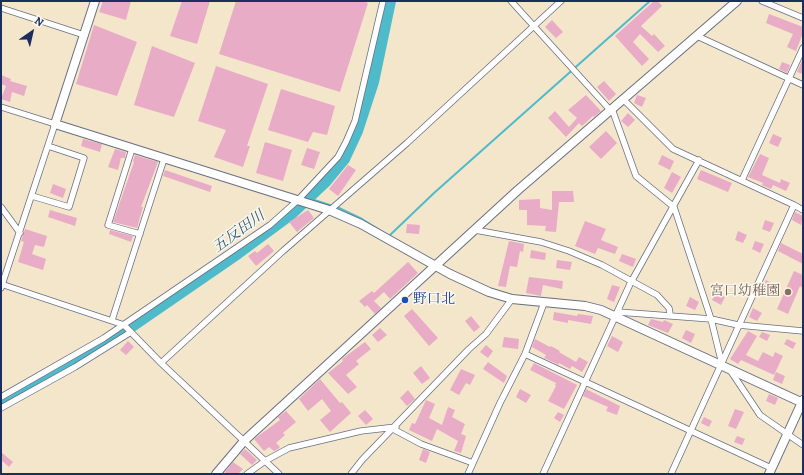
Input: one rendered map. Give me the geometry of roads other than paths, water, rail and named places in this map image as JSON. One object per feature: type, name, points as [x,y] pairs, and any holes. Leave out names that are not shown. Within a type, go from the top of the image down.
[{"type":"street","points":[[95,1],[20,233],[1,286],[124,325],[161,363],[279,474]]},
{"type":"street","points":[[1,396],[104,338],[303,201],[338,156],[355,121],[383,1]]},
{"type":"street","points":[[511,1],[569,66],[612,110],[636,176],[674,207],[726,366],[760,415],[803,445]]},
{"type":"street","points":[[161,363],[332,208],[407,143],[561,1]]},
{"type":"street","points":[[216,474],[244,441],[475,230],[737,1]]},
{"type":"street","points":[[762,1],[803,18]]},
{"type":"street","points":[[1,8],[84,35]]},
{"type":"street","points":[[697,36],[803,85]]},
{"type":"street","points":[[742,180],[803,48]]},
{"type":"street","points":[[624,100],[673,149],[742,180],[803,210]]},
{"type":"street","points":[[1,107],[164,159],[303,201],[332,208],[470,284],[512,299],[585,306],[617,314],[803,402],[770,471],[691,431],[525,354]]},
{"type":"street","points":[[32,196],[69,208],[84,158],[48,146]]},
{"type":"street","points":[[132,149],[108,225],[140,234]]},
{"type":"street","points":[[112,320],[164,159]]},
{"type":"street","points":[[543,474],[631,282],[699,160]]},
{"type":"street","points":[[671,474],[691,431],[726,366],[738,325],[794,205]]},
{"type":"street","points":[[1,207],[20,233]]},
{"type":"street","points":[[475,230],[557,246],[602,265],[657,295],[669,308],[670,314]]},
{"type":"street","points":[[351,474],[362,460],[395,428],[469,349],[486,334],[512,299]]},
{"type":"street","points":[[468,474],[525,354],[544,303]]},
{"type":"street","points":[[617,314],[670,314],[711,319],[738,325],[803,331]]},
{"type":"street","points":[[1,408],[64,373],[131,332]]},
{"type":"street","points":[[247,474],[265,461],[290,448],[361,431],[395,428],[421,444],[473,463]]},
{"type":"waterway","name":"五反田川","points":[[1,403],[129,328],[238,253],[291,214],[325,182],[344,159],[357,131],[373,82],[390,1]]},
{"type":"waterway","points":[[308,198],[339,208],[362,219],[389,236],[434,193],[650,1]]},
{"type":"place","name":"宮口幼稚園","points":[[788,292]]},
{"type":"place","name":"野口北","points":[[405,300]]}]
